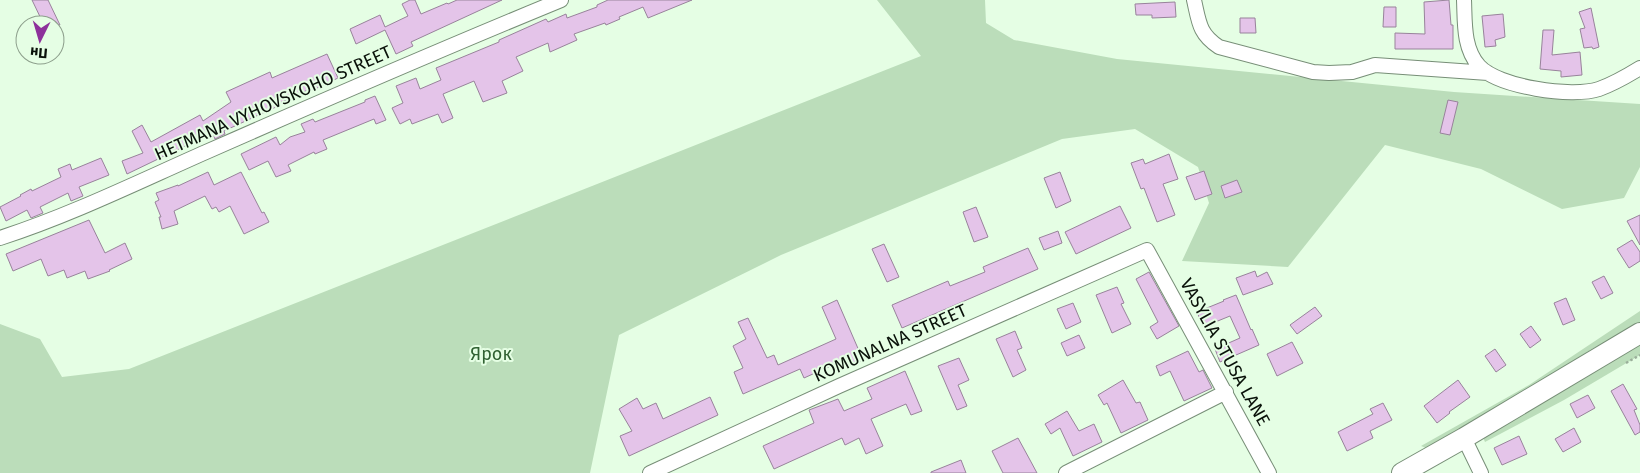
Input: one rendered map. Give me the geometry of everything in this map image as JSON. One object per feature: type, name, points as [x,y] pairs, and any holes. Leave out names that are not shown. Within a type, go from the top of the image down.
[{"type":"main road","points":[[1402,473],[1640,332]]},
{"type":"street","name":"HETMANA VYHOVSKOHO STREET","points":[[0,238],[90,205],[376,77],[561,0]]},
{"type":"street","points":[[1194,0],[1203,33],[1208,40],[1228,50],[1313,72],[1352,72],[1375,65],[1488,73]]},
{"type":"street","points":[[1464,0],[1466,39],[1471,54],[1479,66],[1501,80],[1521,86],[1562,92],[1583,92],[1598,90],[1640,68]]},
{"type":"street","name":"VASYLIA STUSA LANE","points":[[1147,250],[1269,473]]},
{"type":"street","name":"KOMUNALNA STREET","points":[[650,473],[838,386],[1147,250]]},
{"type":"street","points":[[1066,473],[1226,392]]},
{"type":"street","points":[[1464,438],[1481,473]]},
{"type":"green space","name":"Ярок","points":[[877,0],[985,0],[986,23],[1014,40],[1117,59],[1454,92],[1640,104],[1640,167],[1624,198],[1562,209],[1481,169],[1385,145],[1288,267],[1182,261],[1209,203],[1198,167],[1135,129],[1062,139],[781,255],[619,335],[590,473],[0,473],[0,324],[40,339],[62,377],[129,369],[921,56]]},
{"type":"green space","points":[[1640,311],[1640,323],[1590,350],[1562,371],[1426,448],[1421,446],[1529,385]]},
{"type":"green space","points":[[1640,341],[1640,355],[1564,400],[1485,442],[1482,435]]},
{"type":"building","points":[[32,0],[48,0],[55,15],[39,15]]},
{"type":"building","points":[[415,0],[421,14],[457,0],[502,0],[411,42],[413,46],[396,54],[385,30],[356,44],[350,29],[380,15],[385,27],[408,16],[402,4]]},
{"type":"building","points":[[608,0],[692,0],[648,18],[643,7],[619,17],[620,19],[606,25],[605,23],[574,34],[577,40],[550,52],[548,43],[516,57],[523,71],[502,81],[507,93],[483,102],[474,81],[443,94],[453,118],[442,123],[438,114],[412,124],[410,119],[400,124],[392,108],[403,103],[396,86],[416,78],[420,89],[441,80],[436,68],[499,42],[499,40],[546,19],[548,22],[566,14],[567,18],[597,7],[597,5]]},
{"type":"building","points":[[1449,0],[1451,25],[1453,25],[1453,49],[1395,49],[1395,33],[1425,34],[1424,2]]},
{"type":"building","points":[[1175,2],[1176,17],[1152,18],[1152,15],[1136,15],[1135,4]]},
{"type":"building","points":[[1384,7],[1396,7],[1396,27],[1383,27]]},
{"type":"building","points":[[1591,8],[1599,47],[1593,49],[1592,47],[1584,48],[1580,29],[1585,28],[1579,12]]},
{"type":"building","points":[[1503,14],[1505,37],[1495,40],[1496,46],[1485,47],[1482,16]]},
{"type":"building","points":[[1240,18],[1255,18],[1256,33],[1240,33]]},
{"type":"building","points":[[1543,30],[1554,30],[1552,55],[1580,52],[1582,75],[1561,77],[1561,71],[1540,69]]},
{"type":"building","points":[[327,54],[338,78],[275,105],[276,107],[224,131],[225,134],[215,139],[212,133],[127,174],[122,161],[143,153],[132,131],[142,125],[151,142],[200,115],[203,121],[231,102],[226,92],[270,72],[272,78]]},
{"type":"building","points":[[375,96],[386,120],[376,124],[374,119],[323,140],[327,149],[315,154],[314,152],[288,165],[291,171],[276,177],[268,161],[249,170],[241,154],[276,137],[280,145],[290,137],[305,132],[301,124],[313,119],[315,122],[365,102],[365,100]]},
{"type":"building","points":[[1448,100],[1458,102],[1450,135],[1440,133]]},
{"type":"building","points":[[1169,154],[1178,179],[1163,184],[1175,215],[1157,222],[1144,188],[1141,189],[1131,163],[1143,159],[1145,164]]},
{"type":"building","points":[[101,158],[109,175],[79,187],[83,196],[71,201],[68,193],[40,207],[43,213],[31,218],[27,210],[6,221],[0,207],[31,189],[32,191],[61,177],[58,169],[70,164],[72,170]]},
{"type":"building","points":[[1204,171],[1212,194],[1195,200],[1186,177]]},
{"type":"building","points":[[208,172],[214,185],[241,172],[262,213],[264,212],[269,222],[244,234],[230,206],[219,212],[216,207],[212,209],[205,196],[174,211],[178,224],[162,229],[159,217],[161,217],[155,202],[159,200],[156,193],[178,186]]},
{"type":"building","points":[[1060,172],[1071,201],[1056,208],[1044,178]]},
{"type":"building","points":[[1237,180],[1242,192],[1225,198],[1221,186]]},
{"type":"building","points":[[1120,206],[1131,228],[1076,254],[1065,232]]},
{"type":"building","points":[[976,207],[988,237],[974,242],[963,212]]},
{"type":"building","points":[[1640,215],[1640,245],[1627,221]]},
{"type":"building","points":[[89,220],[105,253],[125,243],[132,259],[110,271],[88,279],[85,271],[67,278],[64,270],[48,276],[41,259],[13,271],[6,254]]},
{"type":"building","points":[[1058,231],[1062,243],[1044,250],[1039,238]]},
{"type":"building","points":[[1632,240],[1640,252],[1640,261],[1629,268],[1617,249]]},
{"type":"building","points":[[884,244],[899,277],[887,282],[872,249]]},
{"type":"building","points":[[1028,248],[1038,269],[902,328],[892,305],[948,281],[950,286],[985,272],[983,267]]},
{"type":"building","points":[[1255,271],[1257,277],[1267,272],[1273,284],[1243,295],[1236,278]]},
{"type":"building","points":[[1149,272],[1179,326],[1157,339],[1150,327],[1158,322],[1136,279]]},
{"type":"building","points":[[1604,276],[1613,293],[1601,299],[1592,282]]},
{"type":"building","points":[[1117,287],[1124,303],[1121,304],[1131,324],[1112,333],[1096,295]]},
{"type":"building","points":[[1236,295],[1259,345],[1220,362],[1215,349],[1240,338],[1230,316],[1203,327],[1197,312]]},
{"type":"building","points":[[1566,298],[1575,320],[1563,325],[1554,303]]},
{"type":"building","points":[[837,300],[863,360],[838,371],[835,364],[804,378],[800,369],[743,394],[734,372],[743,368],[733,346],[746,339],[738,322],[748,318],[767,358],[774,355],[778,365],[836,339],[822,307]]},
{"type":"building","points":[[1073,303],[1081,322],[1066,329],[1057,309]]},
{"type":"building","points":[[1315,307],[1322,316],[1297,334],[1290,325]]},
{"type":"building","points":[[1531,326],[1541,340],[1530,348],[1520,334]]},
{"type":"building","points":[[1015,331],[1022,348],[1017,350],[1026,370],[1013,377],[996,339]]},
{"type":"building","points":[[1079,335],[1085,348],[1067,356],[1061,343]]},
{"type":"building","points":[[1292,342],[1303,363],[1277,376],[1267,354]]},
{"type":"building","points":[[1495,349],[1506,365],[1496,372],[1485,356]]},
{"type":"building","points":[[1188,351],[1199,372],[1203,370],[1212,388],[1184,401],[1170,371],[1160,376],[1156,366]]},
{"type":"building","points":[[959,358],[969,380],[958,385],[967,406],[957,410],[938,366]]},
{"type":"building","points":[[905,371],[922,411],[911,415],[906,404],[871,419],[883,446],[866,454],[859,438],[845,445],[842,438],[774,469],[763,446],[814,423],[809,410],[838,399],[844,411],[872,399],[867,388]]},
{"type":"building","points":[[1123,380],[1136,403],[1140,402],[1148,420],[1121,433],[1107,403],[1104,405],[1098,395]]},
{"type":"building","points":[[1458,380],[1470,397],[1437,423],[1424,406]]},
{"type":"building","points":[[1623,384],[1637,409],[1634,410],[1640,425],[1640,432],[1635,435],[1611,391]]},
{"type":"building","points":[[1588,395],[1595,408],[1577,418],[1570,404]]},
{"type":"building","points":[[710,397],[718,415],[629,456],[620,436],[632,431],[619,409],[637,398],[643,409],[656,403],[663,419]]},
{"type":"building","points":[[1383,403],[1392,420],[1370,431],[1373,438],[1347,451],[1338,432],[1373,414],[1370,409]]},
{"type":"building","points":[[1067,411],[1079,431],[1094,424],[1102,442],[1073,456],[1060,428],[1051,434],[1045,424]]},
{"type":"building","points":[[1574,428],[1581,442],[1563,452],[1555,439]]},
{"type":"building","points":[[1519,436],[1527,454],[1502,465],[1494,448]]},
{"type":"building","points":[[1018,438],[1037,473],[1003,473],[992,451]]},
{"type":"building","points":[[961,460],[966,473],[931,473],[931,472]]}]
